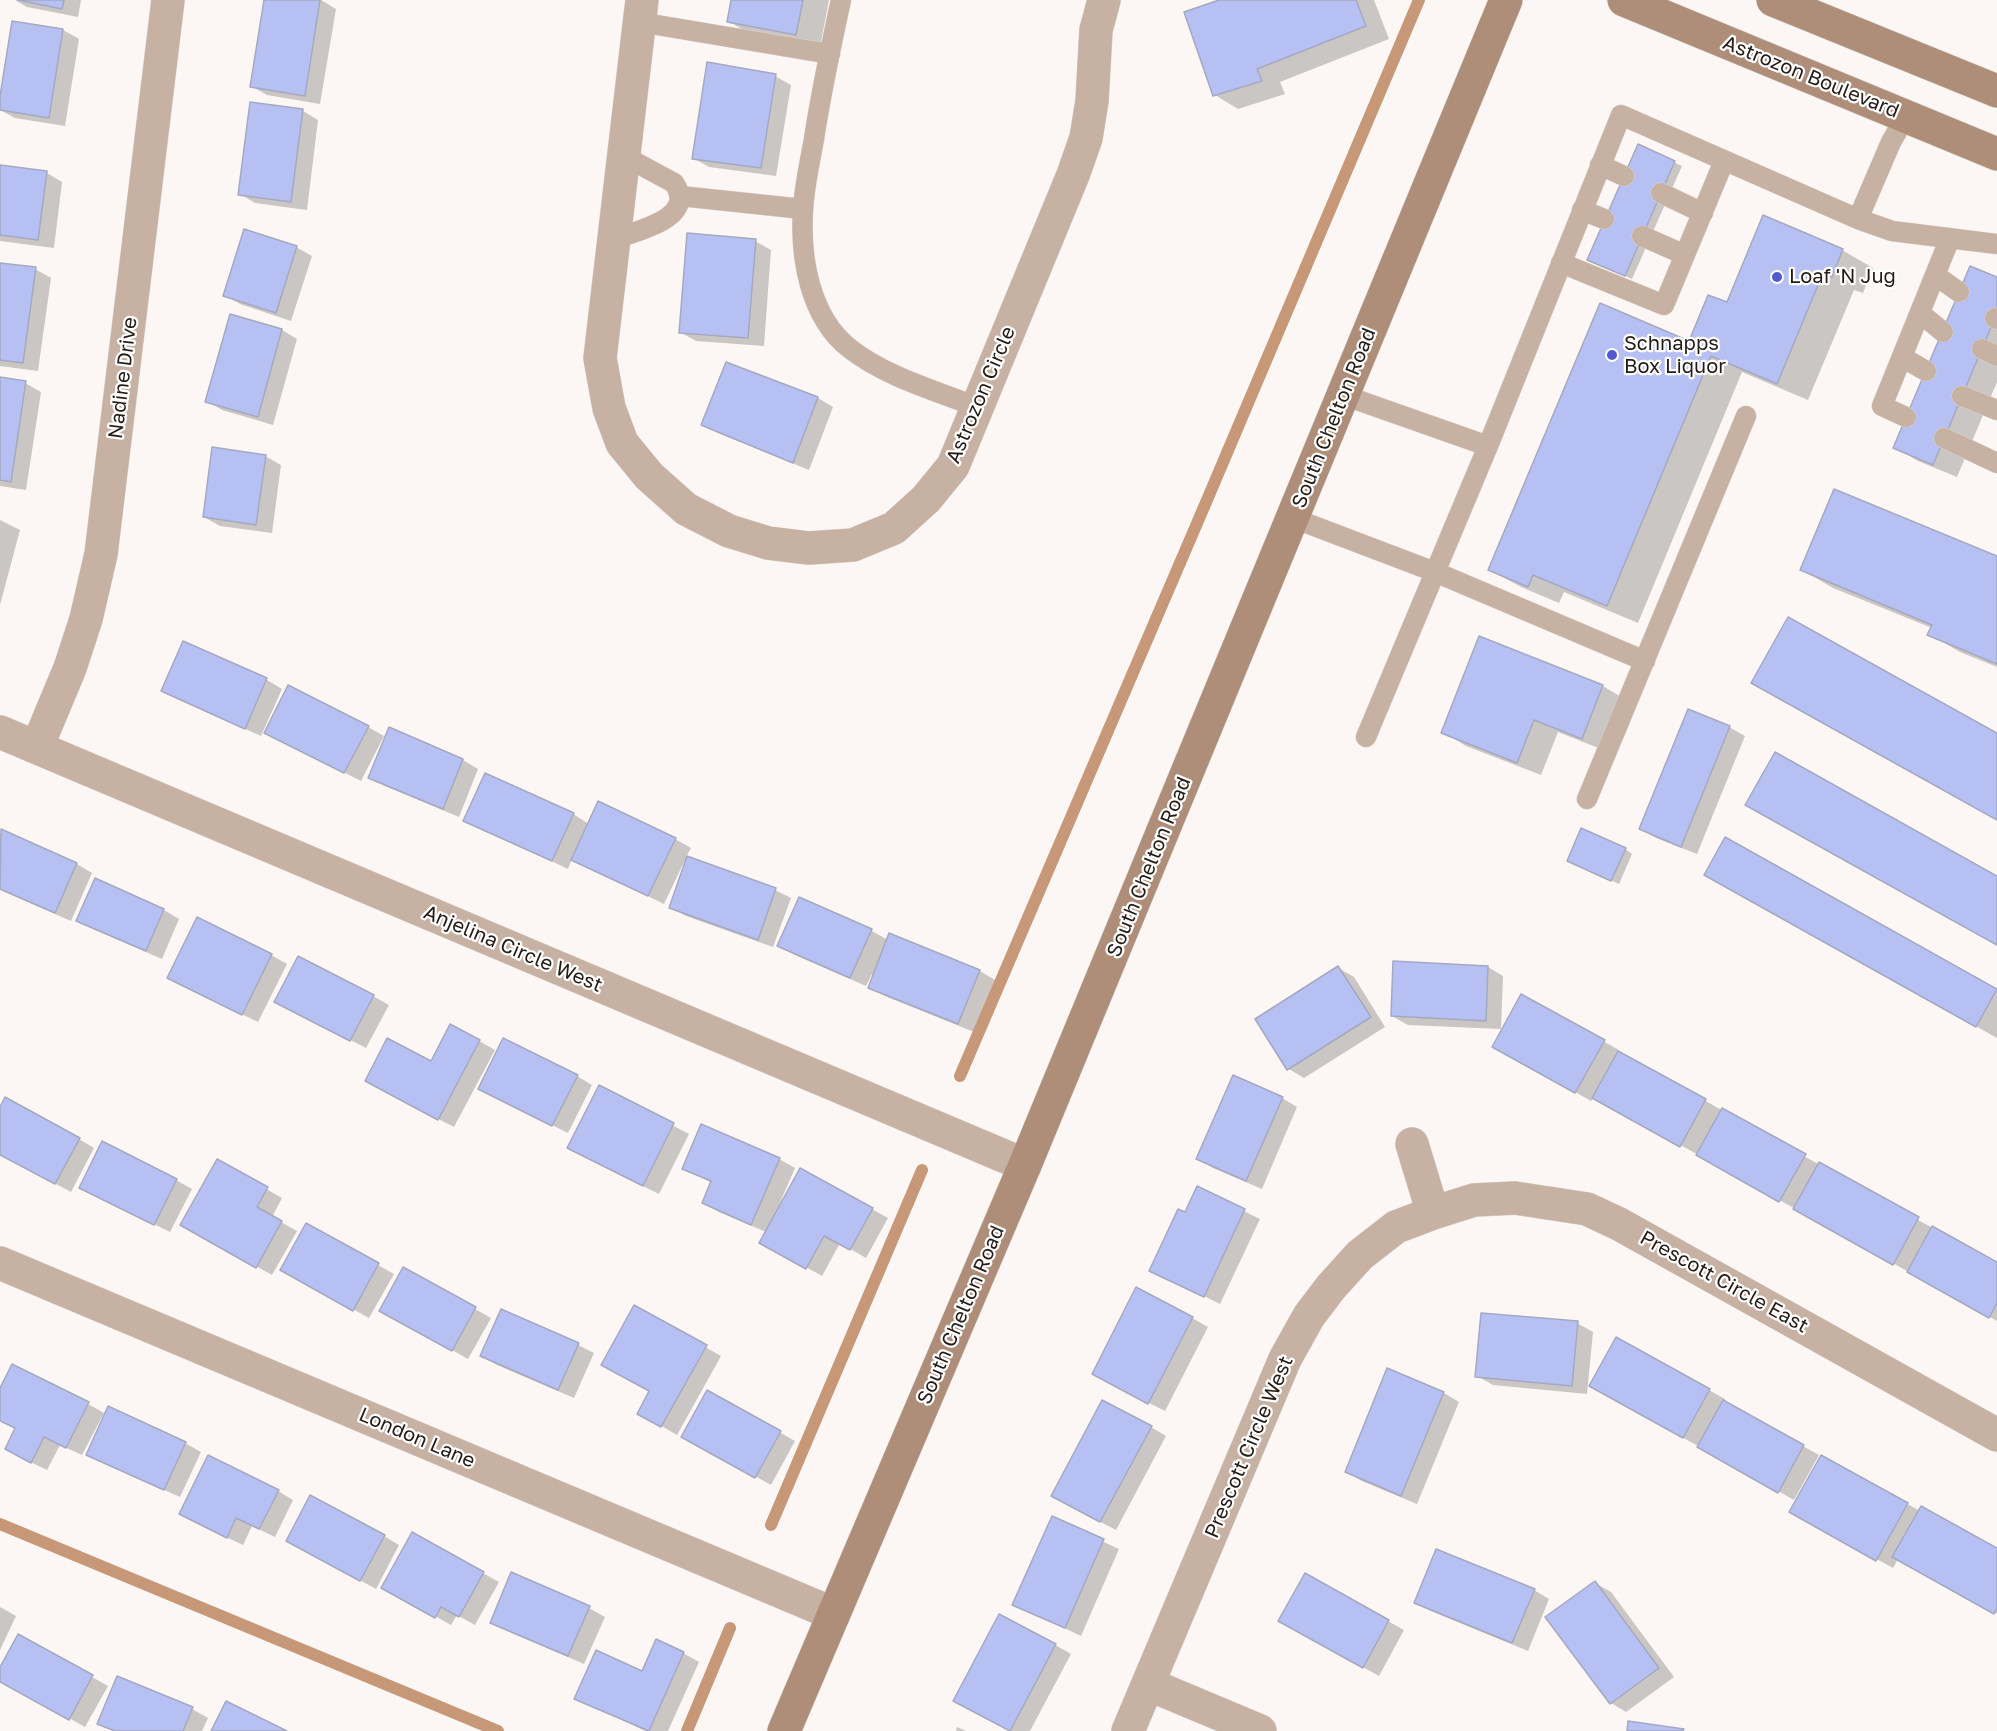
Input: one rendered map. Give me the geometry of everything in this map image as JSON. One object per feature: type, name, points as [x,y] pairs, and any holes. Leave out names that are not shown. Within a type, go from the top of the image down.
[{"type":"main road","name":"South Chelton Road","points":[[784,1731],[1025,1165],[1506,0]]},
{"type":"main road","name":"Astrozon Boulevard","points":[[1624,0],[1997,154]]},
{"type":"main road","points":[[1773,0],[1997,91]]},
{"type":"street","name":"Nadine Drive","points":[[37,747],[70,668],[86,619],[101,554],[168,0]]},
{"type":"street","name":"Astrozon Circle","points":[[641,11],[600,358],[609,408],[622,443],[649,476],[686,509],[729,531],[768,543],[809,548],[853,545],[894,528],[926,499],[953,466],[1069,186],[1086,138],[1093,91],[1096,30],[1104,0]]},
{"type":"street","name":"Anjelina Circle West","points":[[0,732],[1025,1165]]},
{"type":"street","points":[[1412,1144],[1433,1213]]},
{"type":"street","name":"Prescott Circle East","points":[[1433,1213],[1474,1200],[1515,1198],[1587,1209],[1619,1224],[1997,1435]]},
{"type":"street","name":"Prescott Circle West","points":[[1128,1731],[1285,1359],[1308,1316],[1360,1255],[1396,1227],[1433,1213]]},
{"type":"street","name":"London Lane","points":[[0,1263],[834,1614]]},
{"type":"street","points":[[1148,1684],[1260,1731]]},
{"type":"lane","points":[[841,0],[817,117],[803,209],[805,257],[812,289],[820,312],[831,330],[848,347],[869,362],[896,375],[977,407]]},
{"type":"lane","points":[[641,11],[830,54]]},
{"type":"lane","points":[[1366,737],[1488,446],[1621,115],[1858,219],[1892,231],[1997,244]]},
{"type":"lane","points":[[1858,219],[1891,142],[1906,116]]},
{"type":"lane","points":[[614,239],[666,218],[675,211],[680,203],[680,196],[674,183],[624,156]]},
{"type":"lane","points":[[1561,263],[1664,305],[1724,161]]},
{"type":"lane","points":[[1600,165],[1624,176]]},
{"type":"lane","points":[[1661,194],[1703,213]]},
{"type":"lane","points":[[680,196],[803,209]]},
{"type":"lane","points":[[1582,210],[1604,219]]},
{"type":"lane","points":[[1642,236],[1685,255]]},
{"type":"lane","points":[[1906,417],[1882,406],[1950,238]]},
{"type":"lane","points":[[1935,275],[1959,292]]},
{"type":"lane","points":[[1920,313],[1943,332]]},
{"type":"lane","points":[[1902,357],[1926,371]]},
{"type":"lane","points":[[1343,395],[1488,446]]},
{"type":"lane","points":[[1962,396],[1997,410]]},
{"type":"lane","points":[[1587,799],[1746,416]]},
{"type":"lane","points":[[1944,438],[1997,463]]},
{"type":"lane","points":[[1293,518],[1435,572],[1645,661]]},
{"type":"building","points":[[18,0],[64,0],[62,9]]},
{"type":"building","points":[[264,0],[320,0],[305,96],[250,87]]},
{"type":"building","points":[[731,0],[803,0],[796,35],[727,22]]},
{"type":"building","points":[[1219,0],[1356,0],[1366,26],[1257,69],[1262,81],[1213,96],[1184,12]]},
{"type":"building","points":[[12,21],[63,29],[49,118],[0,110],[0,96]]},
{"type":"building","points":[[707,62],[776,74],[761,168],[692,159]]},
{"type":"building","points":[[250,102],[303,109],[291,202],[238,195]]},
{"type":"building","points":[[1638,144],[1675,161],[1625,276],[1587,260]]},
{"type":"building","points":[[0,165],[47,171],[38,240],[0,235]]},
{"type":"building","points":[[1763,215],[1843,249],[1832,277],[1823,273],[1777,384],[1711,356],[1607,606],[1533,575],[1528,587],[1488,570],[1600,303],[1689,341],[1708,295],[1727,302]]},
{"type":"building","points":[[244,229],[297,246],[276,313],[223,296]]},
{"type":"building","points":[[687,233],[756,239],[748,338],[679,333]]},
{"type":"building","points":[[0,263],[36,267],[23,363],[0,360]]},
{"type":"building","points":[[1970,266],[1997,277],[1997,313],[1933,465],[1893,448]]},
{"type":"building","points":[[230,314],[282,329],[258,417],[205,402]]},
{"type":"building","points":[[726,362],[818,397],[793,463],[701,425]]},
{"type":"building","points":[[0,377],[26,381],[11,482],[0,480]]},
{"type":"building","points":[[212,447],[266,455],[256,525],[203,517]]},
{"type":"building","points":[[1834,489],[1997,556],[1997,664],[1927,635],[1932,625],[1800,570]]},
{"type":"building","points":[[1788,617],[1997,733],[1997,820],[1751,683]]},
{"type":"building","points":[[1479,636],[1603,685],[1582,739],[1534,720],[1517,763],[1441,733]]},
{"type":"building","points":[[183,641],[267,678],[245,729],[161,691]]},
{"type":"building","points":[[288,685],[369,726],[344,773],[264,733]]},
{"type":"building","points":[[1688,709],[1730,726],[1681,847],[1639,829]]},
{"type":"building","points":[[389,727],[463,759],[443,809],[368,778]]},
{"type":"building","points":[[1775,752],[1997,876],[1997,945],[1745,805]]},
{"type":"building","points":[[485,773],[574,813],[552,861],[463,821]]},
{"type":"building","points":[[598,801],[676,838],[648,896],[571,860]]},
{"type":"building","points":[[1581,828],[1626,848],[1611,881],[1567,861]]},
{"type":"building","points":[[1,829],[77,863],[55,913],[0,889]]},
{"type":"building","points":[[1725,837],[1997,989],[1976,1027],[1704,875]]},
{"type":"building","points":[[687,856],[776,888],[758,940],[669,908]]},
{"type":"building","points":[[95,878],[164,909],[146,951],[76,921]]},
{"type":"building","points":[[799,897],[872,929],[850,978],[777,946]]},
{"type":"building","points":[[197,917],[272,954],[242,1015],[167,978]]},
{"type":"building","points":[[889,933],[980,970],[958,1024],[868,988]]},
{"type":"building","points":[[298,956],[374,995],[350,1041],[274,1002]]},
{"type":"building","points":[[1393,961],[1488,966],[1486,1021],[1391,1016]]},
{"type":"building","points":[[1338,966],[1371,1017],[1287,1070],[1255,1019]]},
{"type":"building","points":[[1521,994],[1605,1040],[1575,1093],[1492,1047]]},
{"type":"building","points":[[450,1024],[480,1040],[438,1120],[365,1081],[387,1038],[431,1061]]},
{"type":"building","points":[[503,1038],[578,1075],[552,1126],[478,1089]]},
{"type":"building","points":[[1618,1051],[1706,1099],[1680,1147],[1592,1098]]},
{"type":"building","points":[[1233,1075],[1283,1097],[1246,1181],[1196,1159]]},
{"type":"building","points":[[599,1085],[674,1123],[643,1186],[567,1148]]},
{"type":"building","points":[[5,1097],[80,1138],[55,1184],[0,1155],[0,1107]]},
{"type":"building","points":[[1722,1108],[1806,1154],[1779,1202],[1696,1155]]},
{"type":"building","points":[[701,1124],[780,1158],[751,1225],[702,1203],[711,1181],[682,1169]]},
{"type":"building","points":[[102,1141],[177,1179],[154,1225],[79,1188]]},
{"type":"building","points":[[217,1159],[268,1187],[257,1207],[282,1221],[256,1268],[180,1225]]},
{"type":"building","points":[[1819,1162],[1919,1217],[1893,1265],[1793,1209]]},
{"type":"building","points":[[800,1168],[873,1208],[850,1250],[824,1236],[806,1269],[759,1243]]},
{"type":"building","points":[[1197,1186],[1245,1209],[1204,1297],[1149,1271],[1178,1209],[1185,1212]]},
{"type":"building","points":[[306,1223],[379,1263],[353,1311],[280,1270]]},
{"type":"building","points":[[1932,1226],[1997,1262],[1997,1303],[1989,1318],[1907,1272]]},
{"type":"building","points":[[403,1267],[476,1307],[452,1351],[379,1311]]},
{"type":"building","points":[[1136,1287],[1193,1317],[1148,1404],[1092,1374]]},
{"type":"building","points":[[634,1305],[707,1345],[661,1427],[637,1414],[649,1391],[601,1365]]},
{"type":"building","points":[[501,1309],[579,1343],[558,1390],[480,1356]]},
{"type":"building","points":[[1481,1313],[1578,1321],[1572,1386],[1475,1377]]},
{"type":"building","points":[[1616,1337],[1710,1389],[1683,1438],[1589,1386]]},
{"type":"building","points":[[12,1364],[89,1402],[66,1448],[44,1437],[31,1463],[5,1449],[15,1428],[0,1421],[0,1388]]},
{"type":"building","points":[[1387,1368],[1444,1392],[1401,1496],[1345,1472]]},
{"type":"building","points":[[707,1390],[781,1431],[755,1478],[681,1437]]},
{"type":"building","points":[[1102,1400],[1152,1426],[1100,1522],[1051,1496]]},
{"type":"building","points":[[1723,1400],[1804,1445],[1778,1493],[1697,1447]]},
{"type":"building","points":[[108,1406],[186,1442],[164,1490],[86,1455]]},
{"type":"building","points":[[208,1455],[279,1490],[259,1529],[236,1518],[227,1538],[179,1514]]},
{"type":"building","points":[[1821,1455],[1908,1503],[1876,1561],[1789,1512]]},
{"type":"building","points":[[310,1495],[385,1535],[360,1581],[286,1541]]},
{"type":"building","points":[[1921,1506],[1997,1548],[1997,1608],[1994,1614],[1892,1557]]},
{"type":"building","points":[[1052,1516],[1104,1539],[1065,1628],[1012,1605]]},
{"type":"building","points":[[412,1532],[484,1572],[459,1617],[441,1607],[435,1618],[381,1588]]},
{"type":"building","points":[[1436,1549],[1535,1589],[1512,1643],[1414,1603]]},
{"type":"building","points":[[511,1572],[590,1606],[568,1656],[490,1623]]},
{"type":"building","points":[[1305,1573],[1389,1620],[1363,1668],[1278,1621]]},
{"type":"building","points":[[1595,1581],[1659,1668],[1610,1704],[1545,1617]]},
{"type":"building","points":[[999,1614],[1056,1644],[1010,1731],[953,1701]]},
{"type":"building","points":[[18,1634],[93,1675],[69,1720],[0,1682],[0,1667]]},
{"type":"building","points":[[656,1639],[684,1652],[649,1731],[574,1699],[596,1650],[642,1671]]},
{"type":"building","points":[[117,1676],[193,1707],[183,1731],[115,1731],[97,1724]]},
{"type":"building","points":[[226,1701],[287,1731],[211,1731]]},
{"type":"building","points":[[1628,1721],[1684,1729],[1683,1731],[1627,1731]]},
{"type":"waterway","points":[[960,1076],[1419,0]]},
{"type":"waterway","points":[[771,1525],[922,1170]]},
{"type":"waterway","points":[[0,1524],[498,1731]]},
{"type":"waterway","points":[[687,1731],[730,1628]]},
{"type":"place","name":"Loaf 'N Jug","points":[[1777,277]]},
{"type":"place","name":"Schnapps Box Liquor","points":[[1612,355]]}]
